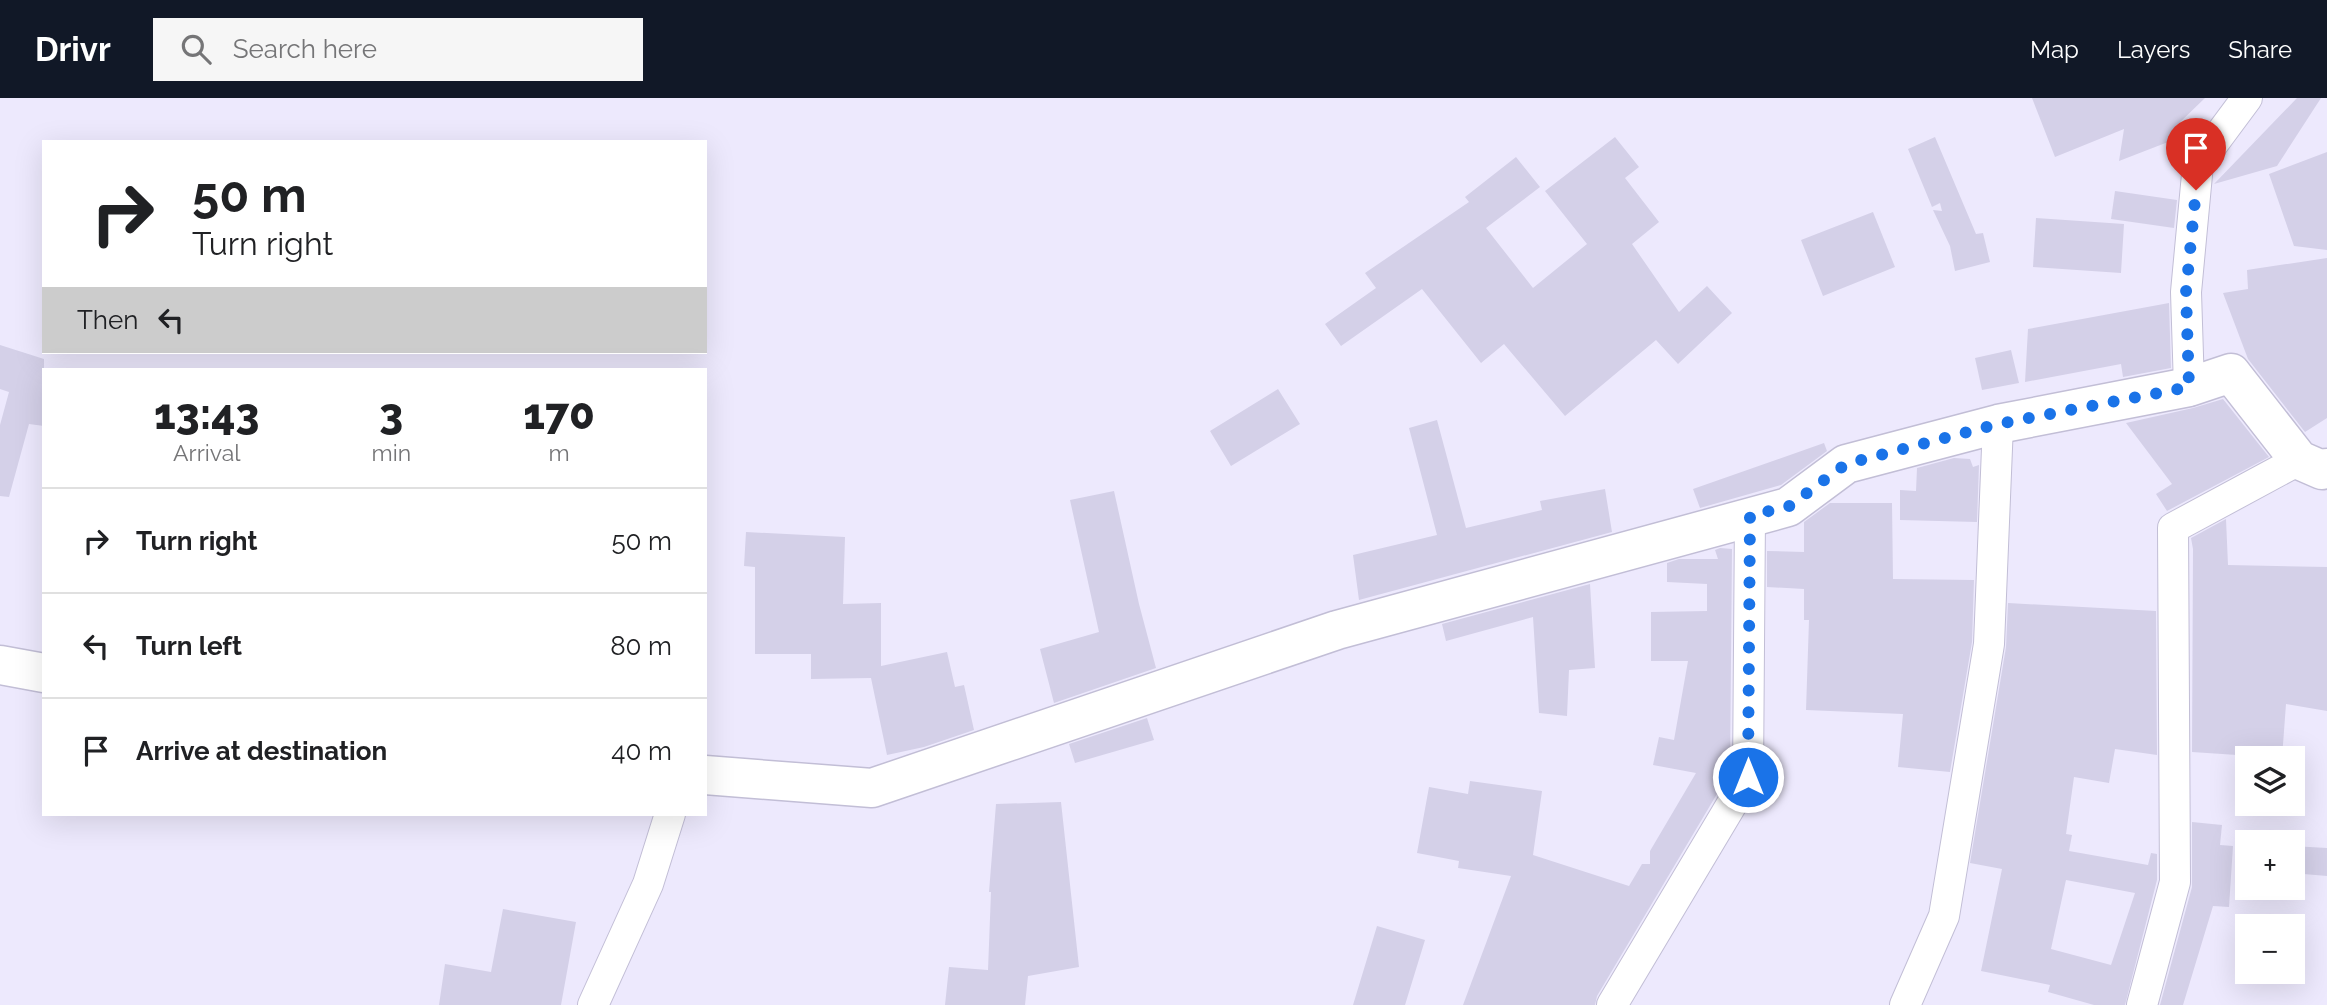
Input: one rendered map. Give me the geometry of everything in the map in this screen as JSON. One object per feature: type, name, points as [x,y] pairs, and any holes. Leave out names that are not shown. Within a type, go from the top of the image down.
[{"type":"street","points":[[2189,387],[2186,292],[2198,164],[2247,98]]},
{"type":"street","points":[[707,775],[872,788],[1337,629],[1750,515],[1788,507],[1846,464],[1998,424],[2189,387],[2231,373],[2313,464],[2173,527],[2175,882],[2142,1005]]},
{"type":"street","points":[[1905,1005],[1944,916],[1989,644],[1998,424]]},
{"type":"street","points":[[1612,1005],[1748,777],[1750,515]]},
{"type":"street","points":[[0,665],[42,673]]},
{"type":"street","points":[[593,1005],[648,884],[669,816]]},
{"type":"building","points":[[2032,98],[2205,98],[2176,126],[2181,137],[2119,161],[2124,129],[2055,157]]},
{"type":"building","points":[[2297,98],[2321,98],[2277,166],[2214,184]]},
{"type":"building","points":[[1615,137],[1639,167],[1625,178],[1659,222],[1632,244],[1679,312],[1707,286],[1732,313],[1678,364],[1656,340],[1565,416],[1504,344],[1481,363],[1422,289],[1341,346],[1325,324],[1376,288],[1365,273],[1469,202],[1465,197],[1516,157],[1540,187],[1486,228],[1533,288],[1587,244],[1545,191]]},
{"type":"building","points":[[1935,137],[1976,234],[1983,233],[1990,262],[1955,271],[1950,246],[1933,210],[1942,211],[1940,203],[1932,207],[1908,149]]},
{"type":"building","points":[[2327,152],[2327,250],[2294,246],[2269,174]]},
{"type":"building","points":[[2115,191],[2177,200],[2174,228],[2111,219]]},
{"type":"building","points":[[1873,212],[1895,267],[1823,296],[1801,240]]},
{"type":"building","points":[[2036,218],[2124,224],[2121,273],[2033,267]]},
{"type":"building","points":[[2327,258],[2327,418],[2305,432],[2248,359],[2223,293],[2248,289],[2247,270]]},
{"type":"building","points":[[2169,303],[2171,368],[2123,377],[2121,364],[2025,382],[2028,329]]},
{"type":"building","points":[[0,345],[44,359],[42,426],[29,424],[9,497],[0,496],[0,425],[9,392],[0,389]]},
{"type":"building","points":[[2011,350],[2019,383],[1982,390],[1975,358]]},
{"type":"building","points":[[1278,389],[1300,424],[1231,466],[1210,431]]},
{"type":"building","points":[[2223,399],[2269,457],[2167,511],[2156,494],[2172,484],[2126,423]]},
{"type":"building","points":[[1437,420],[1466,528],[1542,510],[1540,501],[1605,489],[1612,532],[1359,600],[1353,555],[1437,535],[1409,428]]},
{"type":"building","points":[[1824,443],[1827,451],[1781,485],[1700,508],[1693,489]]},
{"type":"building","points":[[1954,458],[1970,459],[1973,467],[1979,465],[1977,522],[1900,520],[1900,490],[1916,491],[1917,468]]},
{"type":"building","points":[[1114,491],[1156,668],[1054,703],[1040,649],[1099,632],[1070,500]]},
{"type":"building","points":[[1830,503],[1892,503],[1893,579],[1974,580],[1972,642],[1950,772],[1898,767],[1903,714],[1806,710],[1809,620],[1804,620],[1804,589],[1767,587],[1767,551],[1804,552],[1804,522]]},
{"type":"building","points":[[2226,519],[2228,565],[2327,567],[2327,711],[2286,704],[2283,746],[2235,746],[2235,755],[2192,752],[2191,538]]},
{"type":"building","points":[[746,532],[845,537],[843,604],[881,603],[881,666],[947,652],[955,687],[964,685],[974,730],[924,747],[887,755],[871,678],[811,679],[811,654],[755,654],[755,567],[744,566]]},
{"type":"building","points":[[1732,549],[1730,772],[1597,996],[1595,1005],[1463,1005],[1511,876],[1458,868],[1459,861],[1417,853],[1429,787],[1468,794],[1470,781],[1542,791],[1533,855],[1629,886],[1642,864],[1650,864],[1650,851],[1696,773],[1653,765],[1659,737],[1674,740],[1688,661],[1651,661],[1651,612],[1707,611],[1707,584],[1667,582],[1667,563],[1679,559],[1718,559],[1715,550]]},
{"type":"building","points":[[1590,584],[1595,668],[1569,670],[1567,716],[1539,713],[1533,617],[1446,641],[1442,624]]},
{"type":"building","points":[[2008,603],[2156,611],[2157,755],[2115,749],[2109,783],[2074,777],[2066,834],[2072,835],[2069,851],[2148,865],[2151,853],[2157,854],[2157,880],[2125,1005],[2094,1005],[2048,992],[2050,985],[1981,971],[2002,869],[1970,863],[2006,647]],"holes":[[[2066,880],[2135,893],[2111,965],[2051,949]]]},
{"type":"building","points":[[1147,718],[1154,740],[1075,763],[1069,744]]},
{"type":"building","points":[[1061,802],[1079,967],[1028,976],[1025,1005],[945,1005],[949,967],[988,970],[989,892],[996,804]]},
{"type":"building","points":[[2192,822],[2222,825],[2220,845],[2233,846],[2229,907],[2213,906],[2183,1005],[2160,1005],[2192,887]]},
{"type":"building","points":[[2305,847],[2327,848],[2327,876],[2305,874]]},
{"type":"building","points":[[503,909],[576,922],[561,1005],[439,1005],[445,964],[491,972]]},
{"type":"building","points":[[1377,926],[1425,940],[1405,1005],[1353,1005]]},
{"type":"route","points":[[1748,777],[1750,515],[1788,507],[1846,464],[1998,424],[2189,387],[2186,292],[2196,190]]}]
